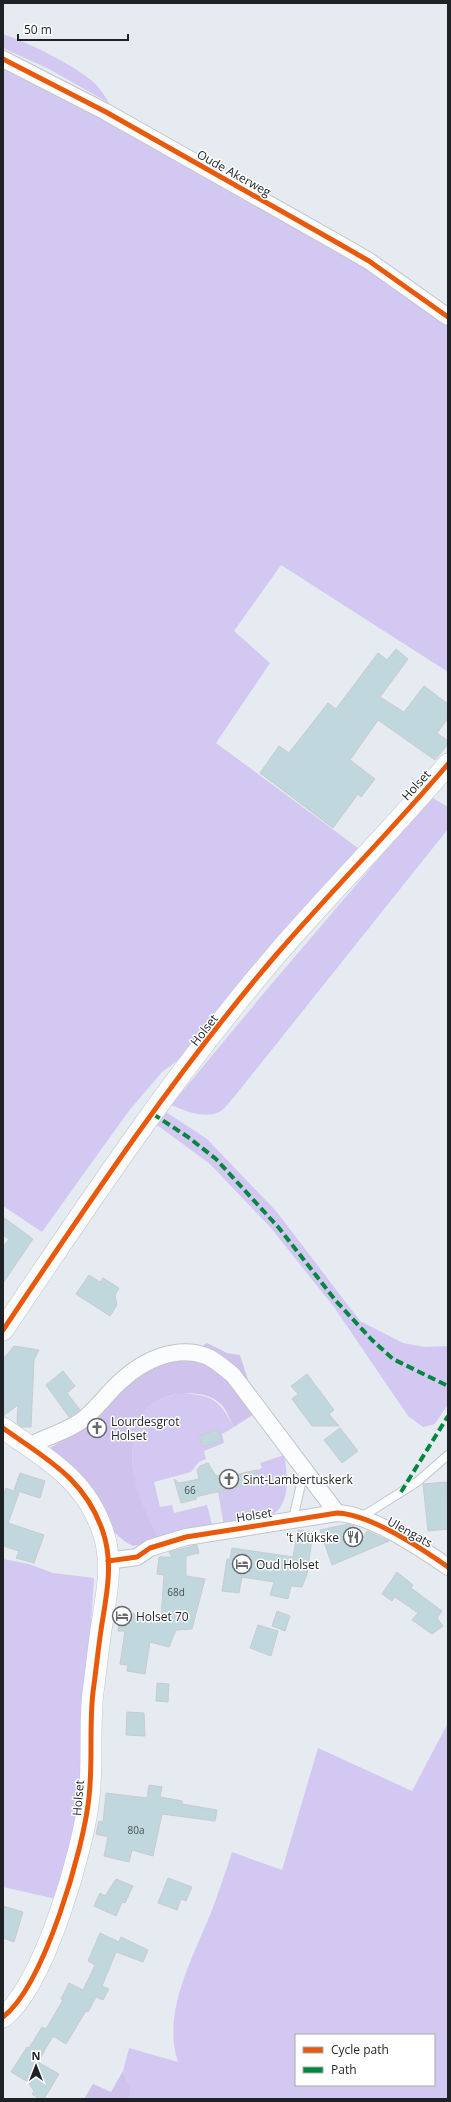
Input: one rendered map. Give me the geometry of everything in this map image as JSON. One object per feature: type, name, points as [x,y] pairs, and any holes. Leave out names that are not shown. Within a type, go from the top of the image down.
[{"type":"street","name":"Oude Akerweg","points":[[3,59],[106,112],[352,251],[448,316]]},
{"type":"street","name":"Holset","points":[[3,1330],[104,1179],[235,1006],[276,955],[448,764]]},
{"type":"street","points":[[29,1446],[74,1425],[86,1417],[122,1380],[146,1362],[164,1355],[184,1352],[206,1356],[233,1375],[337,1513]]},
{"type":"street","name":"Holset","points":[[3,1428],[46,1457],[73,1479],[91,1504],[103,1531],[107,1547],[108,1561],[106,1606],[93,1693],[90,1794],[84,1832],[53,1930],[32,1981],[13,2008],[3,2017]]},
{"type":"street","name":"Holset","points":[[108,1561],[137,1557],[150,1548],[186,1537],[337,1513]]},
{"type":"street","name":"Ulengats","points":[[337,1513],[345,1513],[384,1528],[416,1546],[448,1567]]},
{"type":"lane","points":[[360,1518],[417,1482],[448,1455]]},
{"type":"lane","points":[[293,1519],[304,1470]]},
{"type":"shaded area","points":[[3,34],[26,43],[54,57],[81,73],[99,88],[109,103],[49,69],[3,48]]},
{"type":"shaded area","points":[[3,60],[351,259],[448,321],[448,672],[281,565],[234,631],[270,663],[216,743],[362,851],[193,1057],[178,1060],[162,1072],[128,1112],[42,1232],[3,1206]]},
{"type":"shaded area","points":[[431,797],[448,807],[448,829],[224,1109],[215,1114],[202,1115],[171,1105],[269,987]]},
{"type":"shaded area","points":[[166,1112],[207,1139],[276,1211],[360,1321],[403,1343],[425,1347],[448,1346],[448,1404],[435,1424],[423,1427],[408,1416],[334,1307],[271,1228],[210,1164],[157,1125]]},
{"type":"shaded area","points":[[207,1343],[227,1353],[240,1355],[248,1380],[254,1414],[234,1427],[222,1405],[215,1399],[206,1395],[185,1393],[164,1397],[145,1410],[135,1434],[132,1457],[133,1469],[138,1493],[159,1540],[133,1546],[122,1539],[106,1523],[73,1468],[50,1448],[73,1434],[133,1379],[166,1361],[183,1358]]},
{"type":"shaded area","points":[[182,1393],[201,1396],[214,1401],[224,1410],[234,1427],[222,1434],[224,1443],[204,1451],[206,1459],[199,1462],[191,1472],[154,1482],[160,1507],[172,1505],[174,1513],[207,1505],[213,1528],[159,1540],[144,1511],[137,1490],[133,1466],[133,1440],[136,1427],[141,1416],[148,1407],[160,1399]]},
{"type":"shaded area","points":[[284,1455],[287,1488],[282,1504],[278,1510],[272,1515],[263,1519],[224,1526],[218,1492],[260,1482],[257,1470],[262,1468],[260,1463]]},
{"type":"shaded area","points":[[3,1559],[29,1564],[53,1573],[94,1578],[78,1817],[56,1899],[3,1887]]},
{"type":"shaded area","points":[[448,1723],[448,2099],[129,2099],[131,2089],[123,2071],[129,2048],[178,2062],[174,2043],[174,2024],[182,1984],[212,1910],[232,1852],[282,1870],[318,1748],[412,1791]]},
{"type":"shaded area","points":[[123,2071],[131,2089],[129,2099],[84,2099],[93,2084],[111,2092]]},
{"type":"building","points":[[396,649],[408,659],[380,697],[404,712],[424,686],[448,704],[448,718],[437,733],[448,741],[448,744],[435,760],[378,720],[350,760],[375,779],[361,797],[358,794],[333,828],[260,773],[279,746],[289,753],[328,703],[336,709],[378,653],[387,660]]},
{"type":"building","points":[[3,1217],[33,1239],[3,1283],[3,1247],[9,1239],[3,1235]]},
{"type":"building","points":[[89,1275],[100,1282],[103,1278],[119,1288],[115,1295],[117,1305],[110,1316],[76,1294]]},
{"type":"building","points":[[14,1346],[39,1350],[34,1360],[31,1427],[22,1427],[17,1423],[18,1405],[3,1416],[3,1359]]},
{"type":"building","points":[[63,1371],[75,1386],[67,1393],[80,1410],[69,1417],[46,1385]]},
{"type":"building","points":[[307,1374],[334,1410],[329,1414],[339,1426],[312,1426],[292,1399],[298,1394],[291,1386]]},
{"type":"building","points":[[340,1428],[358,1451],[342,1463],[324,1440]]},
{"type":"building","points":[[218,1429],[222,1441],[203,1447],[199,1436]]},
{"type":"building","name":"Sint-Lambertuskerk","points":[[208,1463],[216,1476],[233,1473],[234,1475],[257,1470],[260,1482],[195,1497],[197,1499],[181,1503],[174,1479],[179,1483],[199,1479],[197,1470],[200,1466]]},
{"type":"building","points":[[20,1473],[45,1481],[40,1498],[14,1490]]},
{"type":"building","points":[[447,1482],[448,1529],[428,1531],[423,1484]]},
{"type":"building","points":[[6,1488],[19,1493],[8,1523],[44,1535],[34,1563],[16,1558],[19,1551],[3,1546],[3,1495]]},
{"type":"building","points":[[348,1524],[354,1526],[360,1542],[367,1531],[389,1541],[332,1565],[320,1530]]},
{"type":"building","points":[[298,1530],[313,1532],[307,1574],[302,1587],[291,1586],[288,1599],[270,1595],[274,1582],[242,1577],[239,1593],[222,1591],[227,1559],[230,1559],[232,1548],[293,1557]]},
{"type":"building","points":[[197,1545],[199,1553],[186,1556],[186,1576],[205,1579],[192,1629],[176,1630],[169,1647],[150,1642],[145,1674],[127,1671],[128,1665],[120,1664],[125,1631],[118,1631],[121,1612],[161,1618],[164,1575],[157,1574],[159,1557],[172,1557],[169,1552]]},
{"type":"building","points":[[397,1572],[413,1585],[411,1588],[442,1611],[437,1618],[443,1626],[432,1634],[412,1620],[418,1613],[395,1597],[392,1601],[382,1594]]},
{"type":"building","points":[[277,1611],[290,1616],[285,1631],[272,1626]]},
{"type":"building","points":[[258,1625],[278,1631],[271,1656],[250,1648]]},
{"type":"building","points":[[157,1683],[169,1684],[168,1702],[156,1701]]},
{"type":"building","points":[[127,1712],[144,1713],[145,1736],[126,1735]]},
{"type":"building","points":[[149,1785],[162,1787],[160,1797],[182,1801],[182,1804],[217,1810],[215,1821],[162,1814],[153,1856],[132,1850],[129,1862],[104,1856],[108,1837],[96,1834],[99,1821],[103,1822],[106,1793],[147,1798]]},
{"type":"building","points":[[168,1878],[192,1887],[186,1901],[181,1899],[177,1910],[158,1903]]},
{"type":"building","points":[[116,1879],[133,1886],[125,1903],[122,1902],[116,1916],[94,1906],[100,1893],[105,1896]]},
{"type":"building","points":[[3,1906],[23,1912],[14,1942],[3,1938]]},
{"type":"building","points":[[100,1933],[119,1942],[121,1937],[148,1950],[143,1962],[116,1952],[102,1986],[109,1989],[103,2000],[96,1997],[88,2012],[86,2011],[66,2044],[53,2036],[38,2062],[59,2074],[44,2099],[39,2099],[32,2094],[34,2091],[28,2082],[11,2072],[27,2047],[29,2048],[42,2027],[46,2029],[63,2000],[61,1999],[69,1983],[83,1990],[95,1965],[88,1961]]},
{"type":"marked path","points":[[153,1114],[188,1137],[216,1159],[279,1228],[336,1301],[372,1340],[393,1359],[448,1386]]},
{"type":"marked path","points":[[401,1492],[448,1416]]},
{"type":"cycle path","points":[[3,59],[106,112],[369,261],[448,317]]},
{"type":"cycle path","points":[[3,1330],[101,1186],[203,1045],[276,955],[448,764]]},
{"type":"cycle path","points":[[3,1428],[49,1460],[62,1471],[86,1497],[103,1532],[109,1568],[107,1593],[93,1692],[91,1771],[86,1820],[60,1914],[47,1947],[33,1977],[18,2001],[3,2017]]},
{"type":"cycle path","points":[[108,1561],[137,1557],[150,1548],[186,1537],[337,1513],[364,1519],[395,1533],[448,1567]]},
{"type":"place","name":"Lourdesgrot Holset","points":[[97,1428]]},
{"type":"place","name":"Sint-Lambertuskerk","points":[[229,1479]]},
{"type":"place","name":"'t Klükske","points":[[353,1537]]},
{"type":"place","name":"Oud Holset","points":[[242,1564]]},
{"type":"place","name":"Holset 70","points":[[122,1616]]}]
